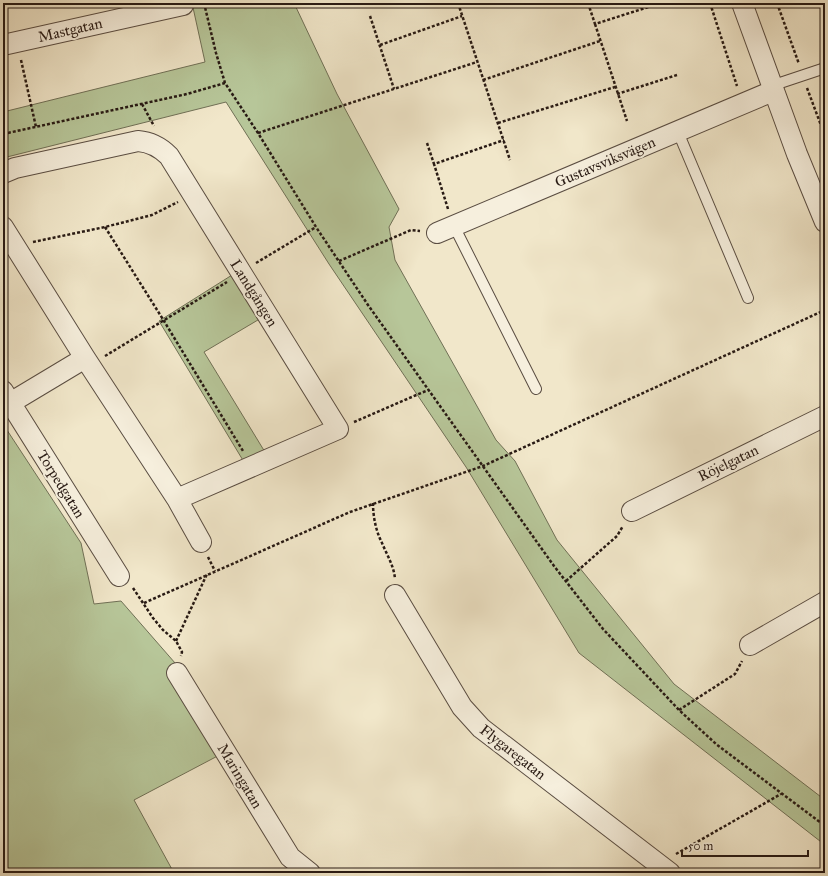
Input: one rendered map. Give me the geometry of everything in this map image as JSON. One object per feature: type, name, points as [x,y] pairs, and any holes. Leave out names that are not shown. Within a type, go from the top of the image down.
[{"type":"street","points":[[742,3],[797,154],[825,222]]},
{"type":"street","name":"Mastgatan","points":[[10,43],[115,11],[183,5]]},
{"type":"street","name":"Gustavsviksvägen","points":[[446,230],[743,104],[772,88]]},
{"type":"street","name":"Landgången","points":[[3,173],[15,168],[138,141],[144,141],[156,146],[169,156],[194,194],[338,429]]},
{"type":"street","points":[[3,227],[87,362],[177,499],[202,542]]},
{"type":"street","points":[[7,397],[87,362]]},
{"type":"street","name":"Torpedgatan","points":[[7,397],[119,576]]},
{"type":"street","name":"Röjelgatan","points":[[632,511],[825,416]]},
{"type":"street","points":[[177,499],[338,429]]},
{"type":"street","name":"Flygaregatan","points":[[395,595],[462,707],[470,717],[481,728],[664,869]]},
{"type":"street","points":[[750,644],[825,602]]},
{"type":"street","name":"Maringatan","points":[[177,673],[290,857],[310,873]]},
{"type":"lane","points":[[772,88],[825,68]]},
{"type":"lane","points":[[678,132],[748,298]]},
{"type":"lane","points":[[446,230],[536,388]]},
{"type":"path","points":[[204,3],[225,83],[338,261],[527,530],[603,629],[679,710],[716,744],[825,826]]},
{"type":"path","points":[[458,3],[510,160]]},
{"type":"path","points":[[588,3],[627,121]]},
{"type":"path","points":[[595,24],[661,3]]},
{"type":"path","points":[[710,3],[743,104]]},
{"type":"path","points":[[370,16],[394,89]]},
{"type":"path","points":[[380,45],[462,16]]},
{"type":"path","points":[[483,80],[600,41]]},
{"type":"path","points":[[10,43],[36,127]]},
{"type":"path","points":[[258,133],[477,62]]},
{"type":"path","points":[[617,94],[677,75]]},
{"type":"path","points":[[3,134],[187,94],[225,83]]},
{"type":"path","points":[[498,124],[615,87]]},
{"type":"path","points":[[434,164],[504,140]]},
{"type":"path","points":[[338,261],[411,230],[446,230],[434,164],[427,143]]},
{"type":"path","points":[[15,246],[152,215],[194,194]]},
{"type":"path","points":[[104,227],[164,321],[252,467]]},
{"type":"path","points":[[87,362],[164,321],[316,227]]},
{"type":"path","points":[[144,603],[350,512],[483,466],[825,310]]},
{"type":"path","points":[[338,429],[428,390]]},
{"type":"path","points":[[373,503],[375,522],[381,542],[395,571],[395,595]]},
{"type":"path","points":[[566,581],[617,536],[632,511]]},
{"type":"path","points":[[176,641],[207,574]]},
{"type":"path","points":[[119,576],[130,584],[153,618],[163,630],[176,641],[182,652],[177,673]]},
{"type":"path","points":[[679,710],[735,674],[750,644]]},
{"type":"path","points":[[664,869],[781,794]]},
{"type":"path","points":[[820,823],[825,820]]},
{"type":"green space","points":[[192,3],[294,3],[337,94],[399,209],[389,227],[395,260],[496,440],[515,461],[557,540],[674,684],[825,800],[825,845],[579,653],[466,467],[329,264],[226,102],[3,158],[3,112],[205,62]]},
{"type":"green space","points":[[240,270],[268,314],[204,352],[268,457],[247,467],[159,321]]},
{"type":"green space","points":[[3,424],[81,543],[94,604],[121,601],[189,679],[229,750],[134,800],[174,873],[3,873]]}]
